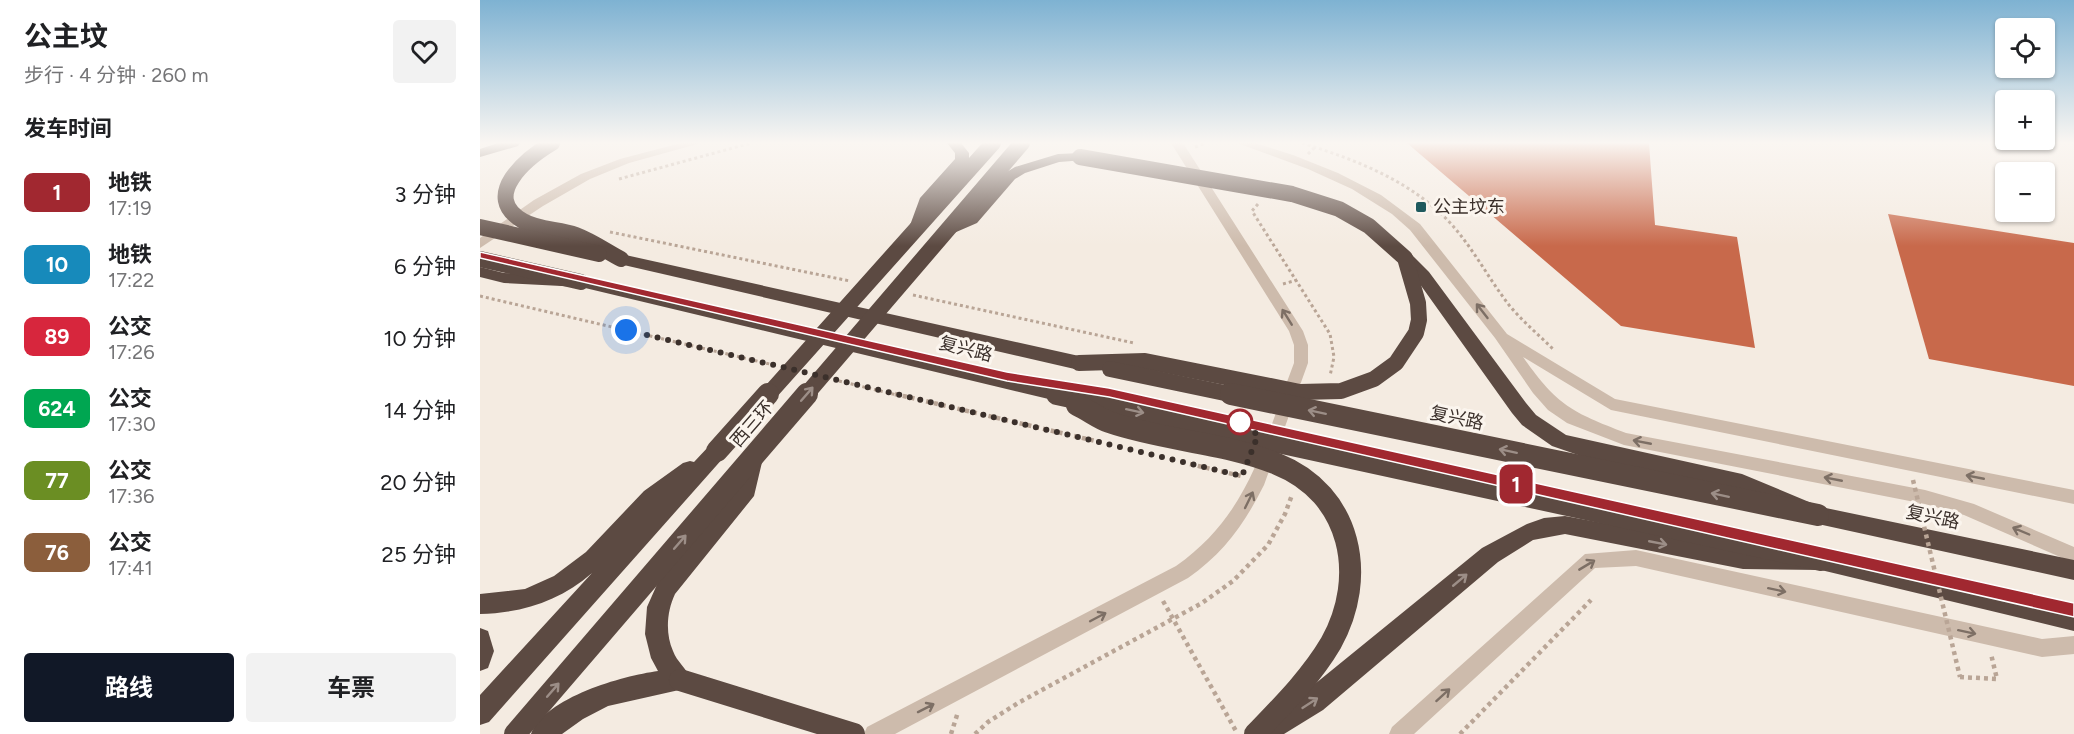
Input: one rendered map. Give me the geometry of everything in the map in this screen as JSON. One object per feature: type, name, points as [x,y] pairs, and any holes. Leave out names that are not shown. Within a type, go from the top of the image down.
[{"type":"highway","points":[[510,177],[505,183],[501,202],[505,210],[525,223],[577,235],[621,259]]},
{"type":"highway","points":[[917,228],[927,198],[946,177]]},
{"type":"highway","name":"西三环","points":[[480,713],[962,177]]},
{"type":"highway","name":"西三环","points":[[515,734],[993,177]]},
{"type":"highway","points":[[947,231],[972,220],[1009,177]]},
{"type":"highway","points":[[1200,177],[1275,190],[1323,202],[1370,226],[1423,276],[1529,420],[1559,441],[1607,455],[1742,482],[1818,515]]},
{"type":"highway","name":"复兴路","points":[[480,227],[1079,363],[2074,570]]},
{"type":"highway","points":[[1079,363],[1145,361],[1300,392],[1321,393],[1356,387],[1374,379],[1396,363],[1416,333],[1419,320],[1418,303],[1405,258]]},
{"type":"highway","name":"复兴路","points":[[480,259],[1057,394],[1821,560],[2074,620]]},
{"type":"highway","points":[[480,272],[504,278],[581,282]]},
{"type":"highway","points":[[1057,394],[1109,421],[1248,454],[1280,465],[1304,478],[1324,497],[1341,520],[1351,560],[1352,584],[1346,610],[1333,639],[1315,668],[1255,734]]},
{"type":"highway","points":[[480,604],[520,601],[562,583],[582,571],[655,494],[717,451]]},
{"type":"highway","points":[[680,680],[663,658],[657,634],[658,607],[667,586],[747,490],[753,458]]},
{"type":"highway","points":[[1260,734],[1314,701],[1490,555],[1533,529],[1565,525],[1743,559],[1821,560]]},
{"type":"highway","points":[[480,639],[482,651],[480,660]]},
{"type":"highway","points":[[543,734],[564,715],[589,701],[620,690],[680,680],[854,734]]},
{"type":"street","points":[[480,244],[542,201],[585,177]]},
{"type":"street","points":[[874,734],[1182,572],[1213,550],[1239,518],[1256,486],[1301,363],[1301,345],[1296,331],[1199,177]]},
{"type":"street","name":"复兴路","points":[[1339,177],[1401,214],[1416,227],[1500,334],[1538,389],[1554,406],[1573,419],[1596,430],[1624,439],[1925,497],[1968,509],[2074,555]]},
{"type":"street","name":"复兴路","points":[[1500,334],[1611,404],[2074,496]]},
{"type":"street","points":[[1399,734],[1569,578],[1592,560],[1636,558],[2042,648],[2074,645]]},
{"type":"path","points":[[608,182],[625,177]]},
{"type":"path","points":[[1387,177],[1422,198],[1453,227],[1510,306],[1562,357]]},
{"type":"path","points":[[602,230],[851,282]]},
{"type":"path","points":[[909,294],[1138,344]]},
{"type":"path","points":[[480,296],[778,366]]},
{"type":"path","points":[[834,379],[1110,445]]},
{"type":"path","points":[[1178,461],[1242,476]]},
{"type":"path","points":[[1238,484],[1246,466]]},
{"type":"path","points":[[1913,480],[1960,677],[1997,679],[1987,636]]},
{"type":"path","points":[[1461,734],[1591,600]]},
{"type":"path","points":[[1173,619],[1238,734]]},
{"type":"building","points":[[1447,177],[1652,177],[1655,225],[1737,237],[1755,348],[1621,326]]},
{"type":"building","points":[[1888,214],[2074,243],[2074,386],[1929,359]]},
{"type":"metro line","name":"1","points":[[480,255],[1007,376],[1109,392],[2074,610]]},
{"type":"place","name":"公主坟东","points":[[1421,207]]},
{"type":"route","points":[[626,330],[1242,476],[1258,435],[1240,422]]}]
